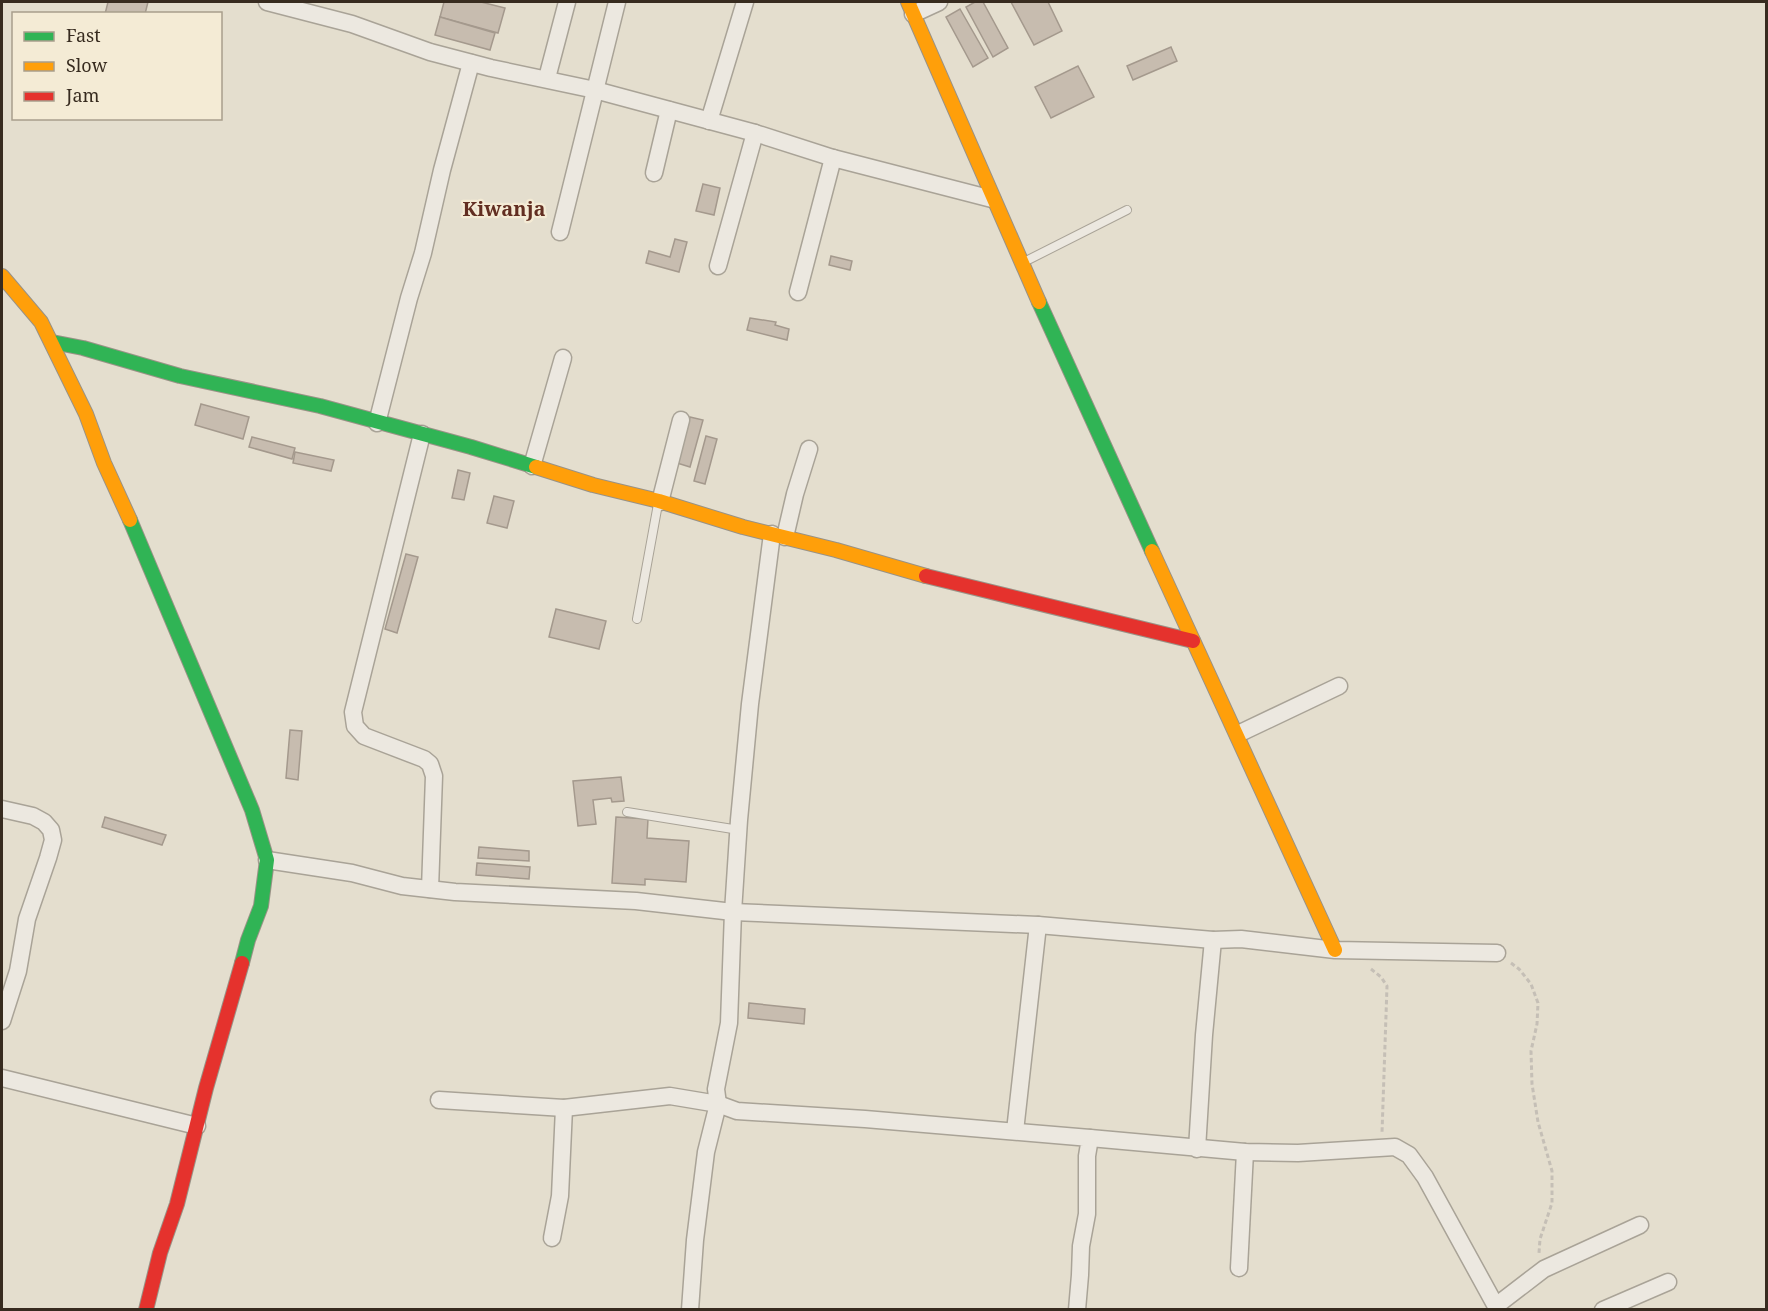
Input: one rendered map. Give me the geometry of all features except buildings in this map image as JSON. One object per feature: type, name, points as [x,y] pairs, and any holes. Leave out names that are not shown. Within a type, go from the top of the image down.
[{"type":"street","points":[[267,2],[352,24],[430,52],[595,90],[755,133],[833,158],[992,199]]},
{"type":"street","points":[[547,78],[567,2]]},
{"type":"street","points":[[560,232],[617,2]]},
{"type":"street","points":[[709,121],[745,2]]},
{"type":"street","points":[[939,2],[911,8],[992,199],[1193,641],[1239,734],[1335,950]]},
{"type":"street","points":[[377,423],[471,63]]},
{"type":"street","points":[[654,172],[669,110]]},
{"type":"street","points":[[718,266],[755,133]]},
{"type":"street","points":[[798,292],[833,158]]},
{"type":"street","points":[[2,276],[41,322],[86,414],[104,463],[146,555],[220,731],[252,810],[267,860],[261,906],[248,940],[146,1310]]},
{"type":"street","points":[[52,342],[82,348],[180,376],[320,406],[902,570],[1193,641]]},
{"type":"street","points":[[532,466],[563,358]]},
{"type":"street","points":[[660,501],[681,420]]},
{"type":"street","points":[[422,434],[353,712],[355,726],[364,736],[424,759],[430,764],[434,776],[430,890]]},
{"type":"street","points":[[690,1310],[695,1240],[706,1152],[718,1104],[716,1089],[729,1023],[733,912],[750,704],[779,535],[809,449]]},
{"type":"street","points":[[1239,734],[1339,686]]},
{"type":"street","points":[[2,809],[33,816],[44,822],[51,830],[52,840],[27,919],[18,971],[2,1021]]},
{"type":"street","points":[[267,860],[352,873],[402,886],[430,890],[583,900],[636,900],[733,912],[1038,925],[1213,940],[1241,939],[1335,950],[1497,953]]},
{"type":"street","points":[[1015,1131],[1038,925]]},
{"type":"street","points":[[1197,1149],[1213,940]]},
{"type":"street","points":[[2,1078],[197,1126]]},
{"type":"street","points":[[439,1100],[564,1107],[670,1096],[718,1104],[737,1111],[1015,1131],[1197,1149],[1298,1153],[1395,1148],[1408,1155],[1425,1177],[1497,1307],[1544,1269],[1640,1225]]},
{"type":"street","points":[[552,1238],[560,1196],[564,1107]]},
{"type":"street","points":[[1077,1310],[1081,1246],[1087,1214],[1087,1156],[1090,1138]]},
{"type":"street","points":[[1239,1268],[1245,1152]]},
{"type":"street","points":[[1603,1310],[1668,1282]]},
{"type":"lane","points":[[1021,263],[1127,210]]},
{"type":"lane","points":[[638,619],[660,501]]},
{"type":"lane","points":[[627,812],[739,830]]},
{"type":"path","points":[[1497,953],[1519,969],[1531,984],[1538,1003],[1537,1024],[1531,1051],[1532,1084],[1538,1122],[1552,1171],[1552,1203],[1539,1239],[1539,1252],[1544,1269]]},
{"type":"path","points":[[1368,967],[1381,977],[1387,986],[1381,1150]]},
{"type":"traffic: fast","points":[[1039,302],[1152,551]]},
{"type":"traffic: fast","points":[[52,342],[83,348],[180,376],[320,406],[536,467]]},
{"type":"traffic: fast","points":[[130,520],[252,810],[267,860],[261,906],[242,963]]},
{"type":"traffic: slow","points":[[908,2],[1039,302]]},
{"type":"traffic: slow","points":[[2,276],[41,322],[86,414],[104,463],[130,520]]},
{"type":"traffic: slow","points":[[536,467],[743,527],[836,550],[926,576]]},
{"type":"traffic: slow","points":[[1152,551],[1335,950]]},
{"type":"traffic: jam","points":[[926,576],[1193,641]]},
{"type":"traffic: jam","points":[[146,1310],[242,963]]},
{"type":"district","name":"Kiwanja","points":[[504,209]]}]
